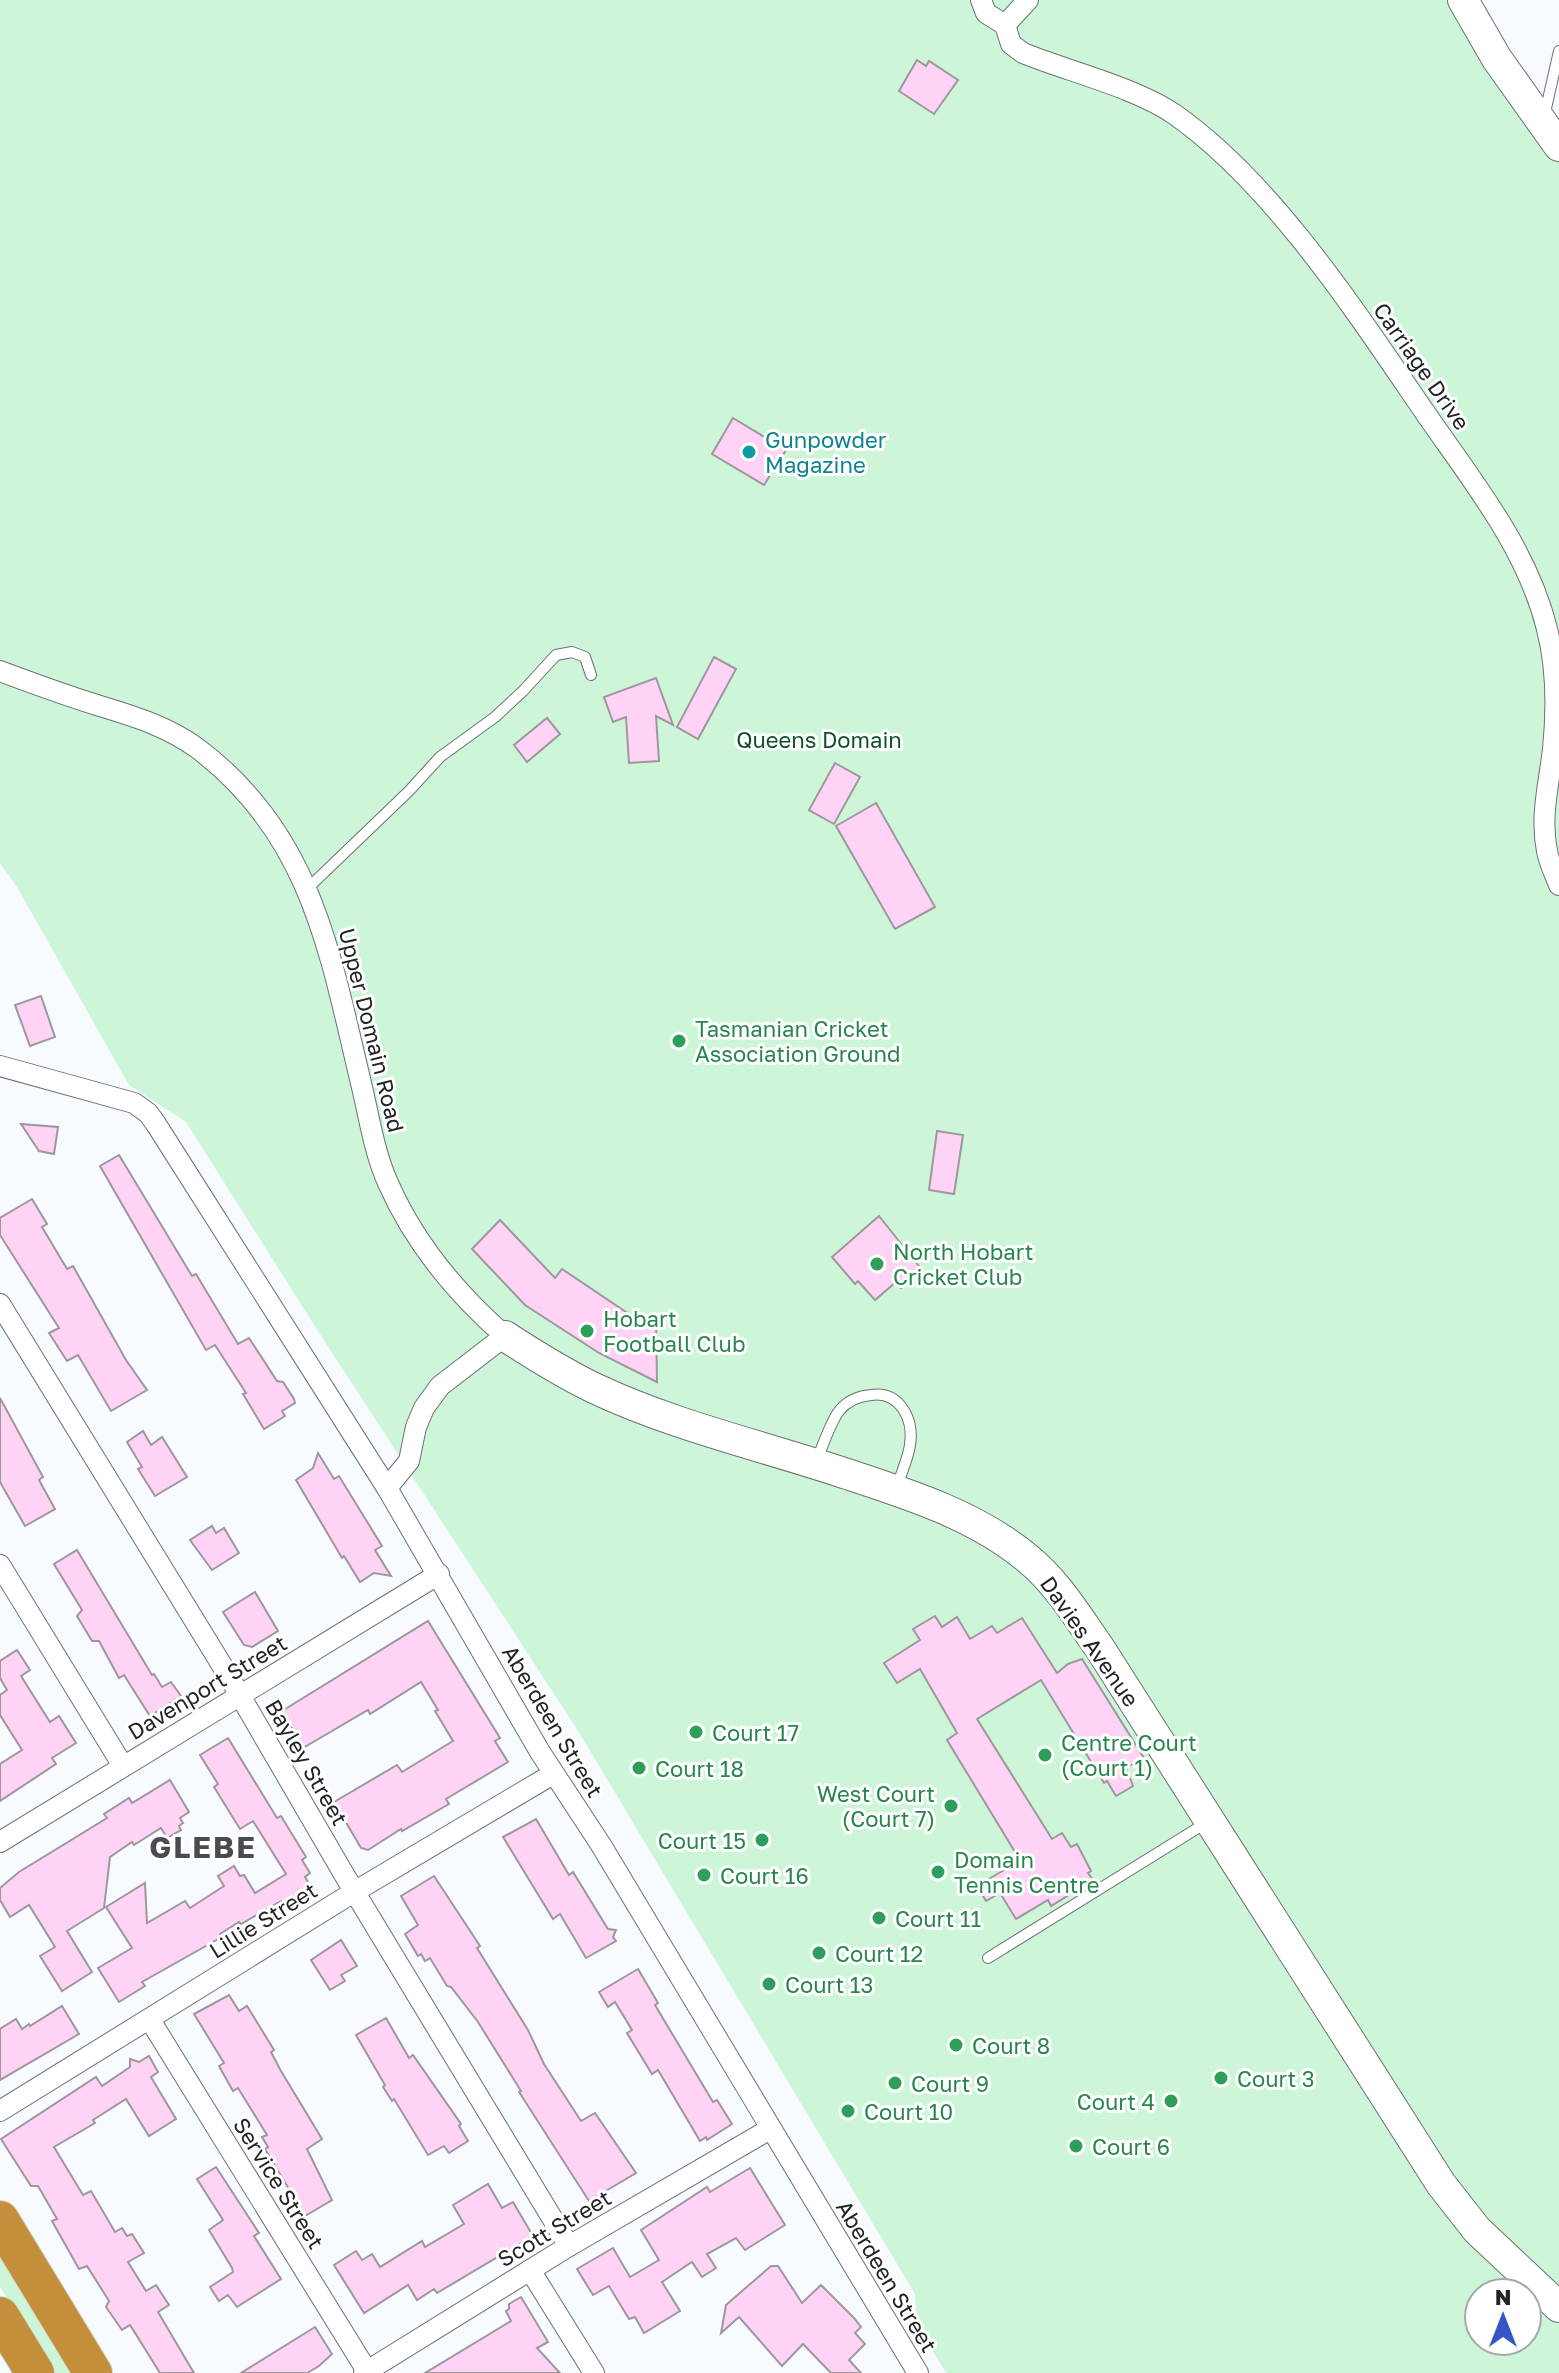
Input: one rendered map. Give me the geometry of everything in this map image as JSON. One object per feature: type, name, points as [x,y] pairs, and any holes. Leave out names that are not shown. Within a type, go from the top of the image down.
[{"type":"highway","points":[[0,2220],[93,2373]]},
{"type":"highway","points":[[0,2316],[35,2373]]},
{"type":"street","points":[[981,0],[986,13],[1005,25],[1028,0]]},
{"type":"street","points":[[1463,0],[1497,59],[1551,134]]},
{"type":"street","name":"Carriage Drive","points":[[1005,25],[1011,44],[1023,53],[1126,91],[1172,113],[1222,153],[1274,209],[1328,276],[1485,500],[1522,558],[1547,629],[1557,688],[1553,750],[1544,802],[1547,851],[1559,885]]},
{"type":"street","name":"Upper Domain Road","points":[[0,671],[130,714],[167,730],[221,767],[261,811],[283,841],[308,888],[334,968],[387,1182],[443,1273],[472,1307],[505,1336]]},
{"type":"street","name":"Aberdeen Street","points":[[0,1066],[134,1103],[148,1113],[156,1124],[387,1488],[553,1774],[601,1845],[918,2373]]},
{"type":"street","name":"Bayley Street","points":[[0,1304],[240,1695],[354,1892],[569,2246]]},
{"type":"street","points":[[387,1488],[409,1461],[416,1427],[424,1408],[440,1386],[505,1336]]},
{"type":"street","name":"Davies Avenue","points":[[505,1336],[550,1366],[596,1389],[715,1433],[896,1491],[980,1527],[1029,1559],[1050,1580],[1099,1647],[1441,2184],[1477,2230],[1559,2307]]},
{"type":"street","points":[[0,1565],[123,1766]]},
{"type":"street","name":"Davenport Street","points":[[0,1842],[439,1574]]},
{"type":"street","name":"Lillie Street","points":[[0,2111],[354,1892],[553,1774]]},
{"type":"street","name":"Service Street","points":[[150,2020],[366,2372]]},
{"type":"street","name":"Scott Street","points":[[366,2372],[569,2246],[770,2129]]},
{"type":"street","points":[[530,2270],[594,2373]]},
{"type":"lane","points":[[1551,134],[1559,51]]},
{"type":"lane","points":[[308,888],[440,757],[495,717],[556,655],[572,652],[585,657],[591,675]]},
{"type":"lane","points":[[815,1464],[837,1413],[848,1402],[873,1394],[889,1395],[902,1405],[909,1423],[910,1444],[896,1491]]},
{"type":"lane","points":[[988,1958],[1208,1821]]},
{"type":"green space","name":"Queens Domain","points":[[0,0],[1481,0],[1491,24],[1559,120],[1559,2373],[946,2373],[916,2323],[915,2294],[580,1734],[186,1122],[129,1085],[17,887],[0,863]]},
{"type":"green space","points":[[0,2255],[73,2373],[54,2373],[0,2287]]},
{"type":"building","points":[[917,60],[926,66],[929,61],[958,80],[934,114],[899,91]]},
{"type":"building","name":"Gunpowder Magazine","points":[[733,418],[786,450],[764,485],[712,454]]},
{"type":"building","points":[[714,657],[736,669],[698,739],[677,727]]},
{"type":"building","points":[[656,678],[673,725],[656,716],[659,761],[629,763],[626,717],[613,722],[604,697]]},
{"type":"building","points":[[547,718],[560,734],[527,762],[514,745]]},
{"type":"building","points":[[835,763],[860,777],[834,824],[809,810]]},
{"type":"building","points":[[876,803],[935,907],[895,929],[836,826]]},
{"type":"building","points":[[41,996],[55,1037],[30,1046],[15,1005]]},
{"type":"building","points":[[21,1124],[58,1127],[54,1154],[39,1151]]},
{"type":"building","points":[[937,1131],[963,1135],[954,1194],[929,1190]]},
{"type":"building","points":[[119,1155],[192,1276],[196,1274],[238,1344],[249,1338],[277,1381],[283,1382],[294,1399],[295,1403],[282,1411],[285,1416],[264,1429],[243,1394],[246,1393],[215,1345],[206,1350],[100,1166]]},
{"type":"building","points":[[32,1199],[47,1224],[42,1227],[67,1269],[73,1266],[126,1360],[147,1390],[111,1411],[78,1355],[67,1361],[49,1333],[59,1328],[0,1235],[0,1218]]},
{"type":"building","name":"North Hobart Cricket Club","points":[[879,1216],[922,1270],[901,1288],[896,1282],[875,1300],[858,1281],[855,1284],[832,1257]]},
{"type":"building","points":[[500,1220],[555,1278],[562,1269],[629,1314],[656,1318],[657,1382],[599,1353],[525,1305],[472,1249]]},
{"type":"building","points":[[0,1398],[43,1477],[39,1480],[55,1509],[25,1526],[0,1482]]},
{"type":"building","points":[[143,1431],[151,1445],[162,1437],[187,1477],[155,1496],[138,1469],[142,1467],[127,1442]]},
{"type":"building","points":[[318,1453],[334,1479],[339,1476],[382,1546],[375,1550],[391,1576],[374,1573],[360,1582],[344,1556],[342,1558],[296,1480],[313,1468]]},
{"type":"building","points":[[212,1526],[216,1533],[224,1528],[239,1553],[212,1570],[190,1540]]},
{"type":"building","points":[[77,1550],[152,1675],[162,1687],[171,1682],[181,1696],[150,1716],[124,1675],[119,1678],[99,1641],[92,1641],[77,1616],[82,1610],[54,1564]]},
{"type":"building","points":[[255,1592],[278,1631],[252,1647],[244,1645],[223,1612]]},
{"type":"building","points":[[935,1616],[942,1627],[957,1617],[970,1639],[992,1626],[997,1633],[1022,1618],[1057,1673],[1068,1664],[1082,1659],[1144,1758],[1126,1768],[1133,1786],[1116,1796],[1107,1781],[1104,1783],[1041,1680],[977,1719],[1052,1839],[1062,1833],[1071,1847],[1077,1844],[1093,1880],[1051,1906],[1048,1900],[1016,1919],[1000,1893],[986,1901],[977,1886],[1016,1863],[1014,1860],[1018,1857],[947,1740],[957,1733],[920,1669],[897,1683],[884,1663],[920,1640],[913,1629]]},
{"type":"building","points":[[428,1621],[500,1738],[495,1741],[508,1762],[446,1799],[449,1804],[368,1850],[361,1848],[334,1802],[397,1765],[402,1772],[453,1741],[421,1682],[370,1714],[368,1710],[303,1748],[282,1711]]},
{"type":"building","points":[[17,1650],[30,1670],[21,1676],[50,1722],[59,1716],[76,1743],[52,1758],[56,1764],[0,1801],[0,1764],[22,1750],[0,1715],[0,1695],[7,1690],[0,1678],[0,1661]]},
{"type":"building","points":[[228,1738],[277,1818],[281,1816],[306,1857],[302,1860],[310,1873],[305,1877],[311,1887],[283,1904],[281,1901],[241,1924],[239,1922],[220,1934],[220,1938],[142,1982],[145,1986],[119,2002],[98,1968],[132,1948],[106,1907],[145,1883],[147,1923],[185,1901],[190,1908],[224,1886],[218,1876],[234,1866],[255,1893],[286,1874],[253,1821],[240,1829],[214,1787],[218,1784],[200,1755]]},
{"type":"building","points":[[170,1780],[189,1812],[180,1818],[183,1823],[179,1826],[181,1830],[167,1838],[161,1828],[110,1857],[104,1908],[67,1931],[92,1972],[62,1991],[40,1956],[55,1947],[29,1905],[10,1917],[0,1900],[0,1888],[19,1872],[107,1818],[104,1814],[129,1798],[132,1803]]},
{"type":"building","points":[[536,1819],[569,1875],[573,1872],[608,1929],[616,1930],[613,1937],[616,1941],[586,1958],[560,1914],[553,1919],[503,1837]]},
{"type":"building","points":[[434,1876],[480,1946],[477,1948],[581,2121],[595,2113],[636,2173],[589,2201],[478,2022],[447,1986],[430,1958],[425,1961],[421,1954],[418,1956],[405,1934],[418,1925],[401,1896]]},
{"type":"building","points":[[341,1940],[357,1966],[341,1975],[345,1981],[330,1990],[311,1960]]},
{"type":"building","points":[[638,1969],[658,2003],[655,2005],[713,2102],[717,2100],[732,2124],[707,2140],[706,2137],[700,2141],[658,2070],[652,2074],[627,2033],[632,2030],[615,2002],[608,2007],[599,1992]]},
{"type":"building","points":[[229,1995],[239,2011],[247,2006],[322,2139],[307,2149],[332,2200],[305,2216],[265,2149],[268,2147],[262,2137],[267,2135],[238,2088],[233,2091],[219,2066],[224,2063],[194,2014]]},
{"type":"building","points":[[62,2006],[79,2034],[0,2080],[0,2029],[16,2019],[22,2029]]},
{"type":"building","points":[[386,2018],[409,2058],[413,2055],[461,2124],[459,2126],[468,2141],[449,2153],[444,2146],[428,2155],[394,2099],[392,2101],[383,2087],[385,2085],[356,2035]]},
{"type":"building","points":[[149,2056],[158,2072],[151,2077],[176,2119],[149,2136],[126,2099],[93,2120],[95,2123],[54,2147],[83,2195],[91,2191],[115,2232],[122,2228],[127,2236],[132,2234],[144,2253],[128,2262],[146,2291],[156,2285],[169,2305],[158,2312],[194,2373],[160,2373],[130,2325],[122,2330],[106,2307],[109,2301],[87,2266],[79,2269],[52,2221],[57,2219],[38,2186],[31,2186],[1,2139],[96,2077],[102,2086],[130,2067],[130,2059],[139,2062]]},
{"type":"building","points":[[216,2167],[259,2233],[254,2236],[281,2279],[237,2307],[228,2295],[219,2301],[210,2287],[233,2272],[209,2230],[223,2220],[197,2179]]},
{"type":"building","points":[[750,2168],[785,2225],[745,2250],[736,2238],[707,2254],[716,2268],[702,2277],[692,2262],[662,2282],[680,2311],[644,2333],[635,2317],[629,2319],[609,2286],[593,2295],[577,2269],[613,2248],[630,2277],[659,2260],[641,2230],[707,2187],[710,2192]]},
{"type":"building","points":[[488,2184],[502,2208],[513,2202],[533,2236],[437,2293],[434,2289],[417,2300],[408,2285],[364,2313],[334,2265],[356,2251],[362,2260],[372,2254],[380,2267],[422,2241],[425,2247],[464,2224],[453,2205]]},
{"type":"building","points":[[771,2266],[778,2266],[802,2303],[821,2285],[854,2318],[861,2327],[855,2333],[865,2344],[849,2360],[861,2373],[831,2373],[803,2344],[782,2366],[739,2317],[721,2333],[726,2305]]},
{"type":"building","points":[[521,2297],[548,2342],[537,2348],[560,2373],[425,2373],[511,2321],[506,2311],[509,2304]]},
{"type":"building","points":[[315,2327],[332,2354],[319,2366],[307,2373],[241,2373]]},
{"type":"place","name":"Gunpowder Magazine","points":[[749,452]]},
{"type":"place","name":"Tasmanian Cricket Association Ground","points":[[679,1041]]},
{"type":"place","name":"North Hobart Cricket Club","points":[[877,1264]]},
{"type":"place","name":"Hobart Football Club","points":[[587,1331]]},
{"type":"place","name":"Court 17","points":[[696,1732]]},
{"type":"place","name":"Centre Court (Court 1)","points":[[1045,1755]]},
{"type":"place","name":"Court 18","points":[[639,1768]]},
{"type":"place","name":"West Court (Court 7)","points":[[951,1806]]},
{"type":"place","name":"Court 15","points":[[762,1840]]},
{"type":"place","name":"Domain Tennis Centre","points":[[938,1872]]},
{"type":"place","name":"Court 16","points":[[704,1875]]},
{"type":"place","name":"Court 11","points":[[879,1918]]},
{"type":"place","name":"Court 12","points":[[819,1953]]},
{"type":"place","name":"Court 13","points":[[769,1984]]},
{"type":"place","name":"Court 8","points":[[956,2045]]},
{"type":"place","name":"Court 3","points":[[1221,2078]]},
{"type":"place","name":"Court 9","points":[[895,2083]]},
{"type":"place","name":"Court 4","points":[[1171,2101]]},
{"type":"place","name":"Court 10","points":[[848,2111]]},
{"type":"place","name":"Court 6","points":[[1076,2146]]},
{"type":"district","name":"GLEBE","points":[[203,1847]]}]
